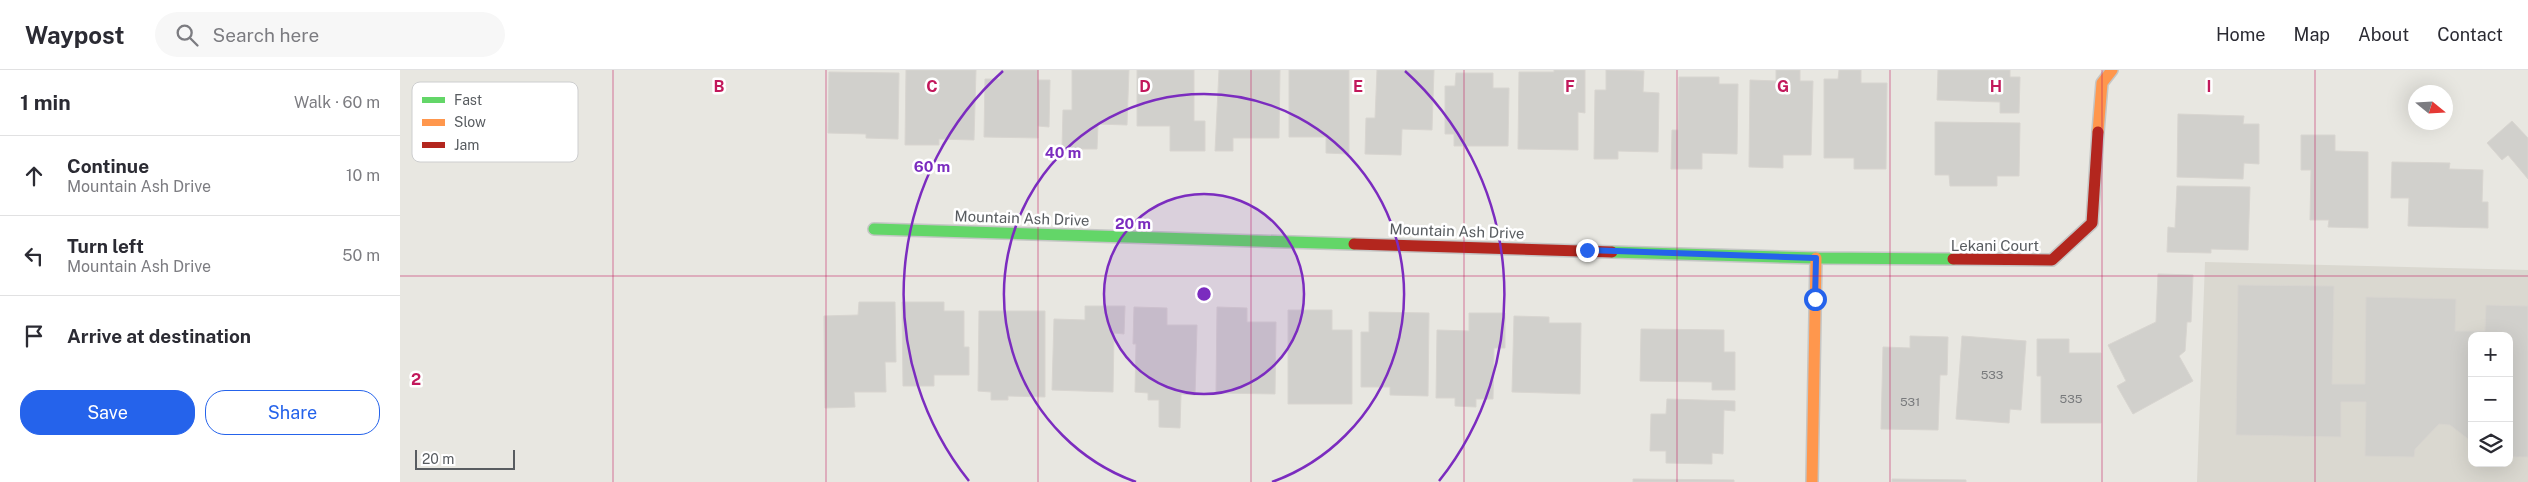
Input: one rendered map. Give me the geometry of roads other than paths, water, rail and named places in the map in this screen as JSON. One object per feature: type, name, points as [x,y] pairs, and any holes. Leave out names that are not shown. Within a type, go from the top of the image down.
[{"type":"street","name":"Lekani Court","points":[[1816,258],[2052,260],[2092,223],[2102,82],[2112,70]]},
{"type":"street","name":"Mountain Ash Drive","points":[[874,229],[1816,258]]},
{"type":"street","points":[[1812,482],[1816,258]]}]
